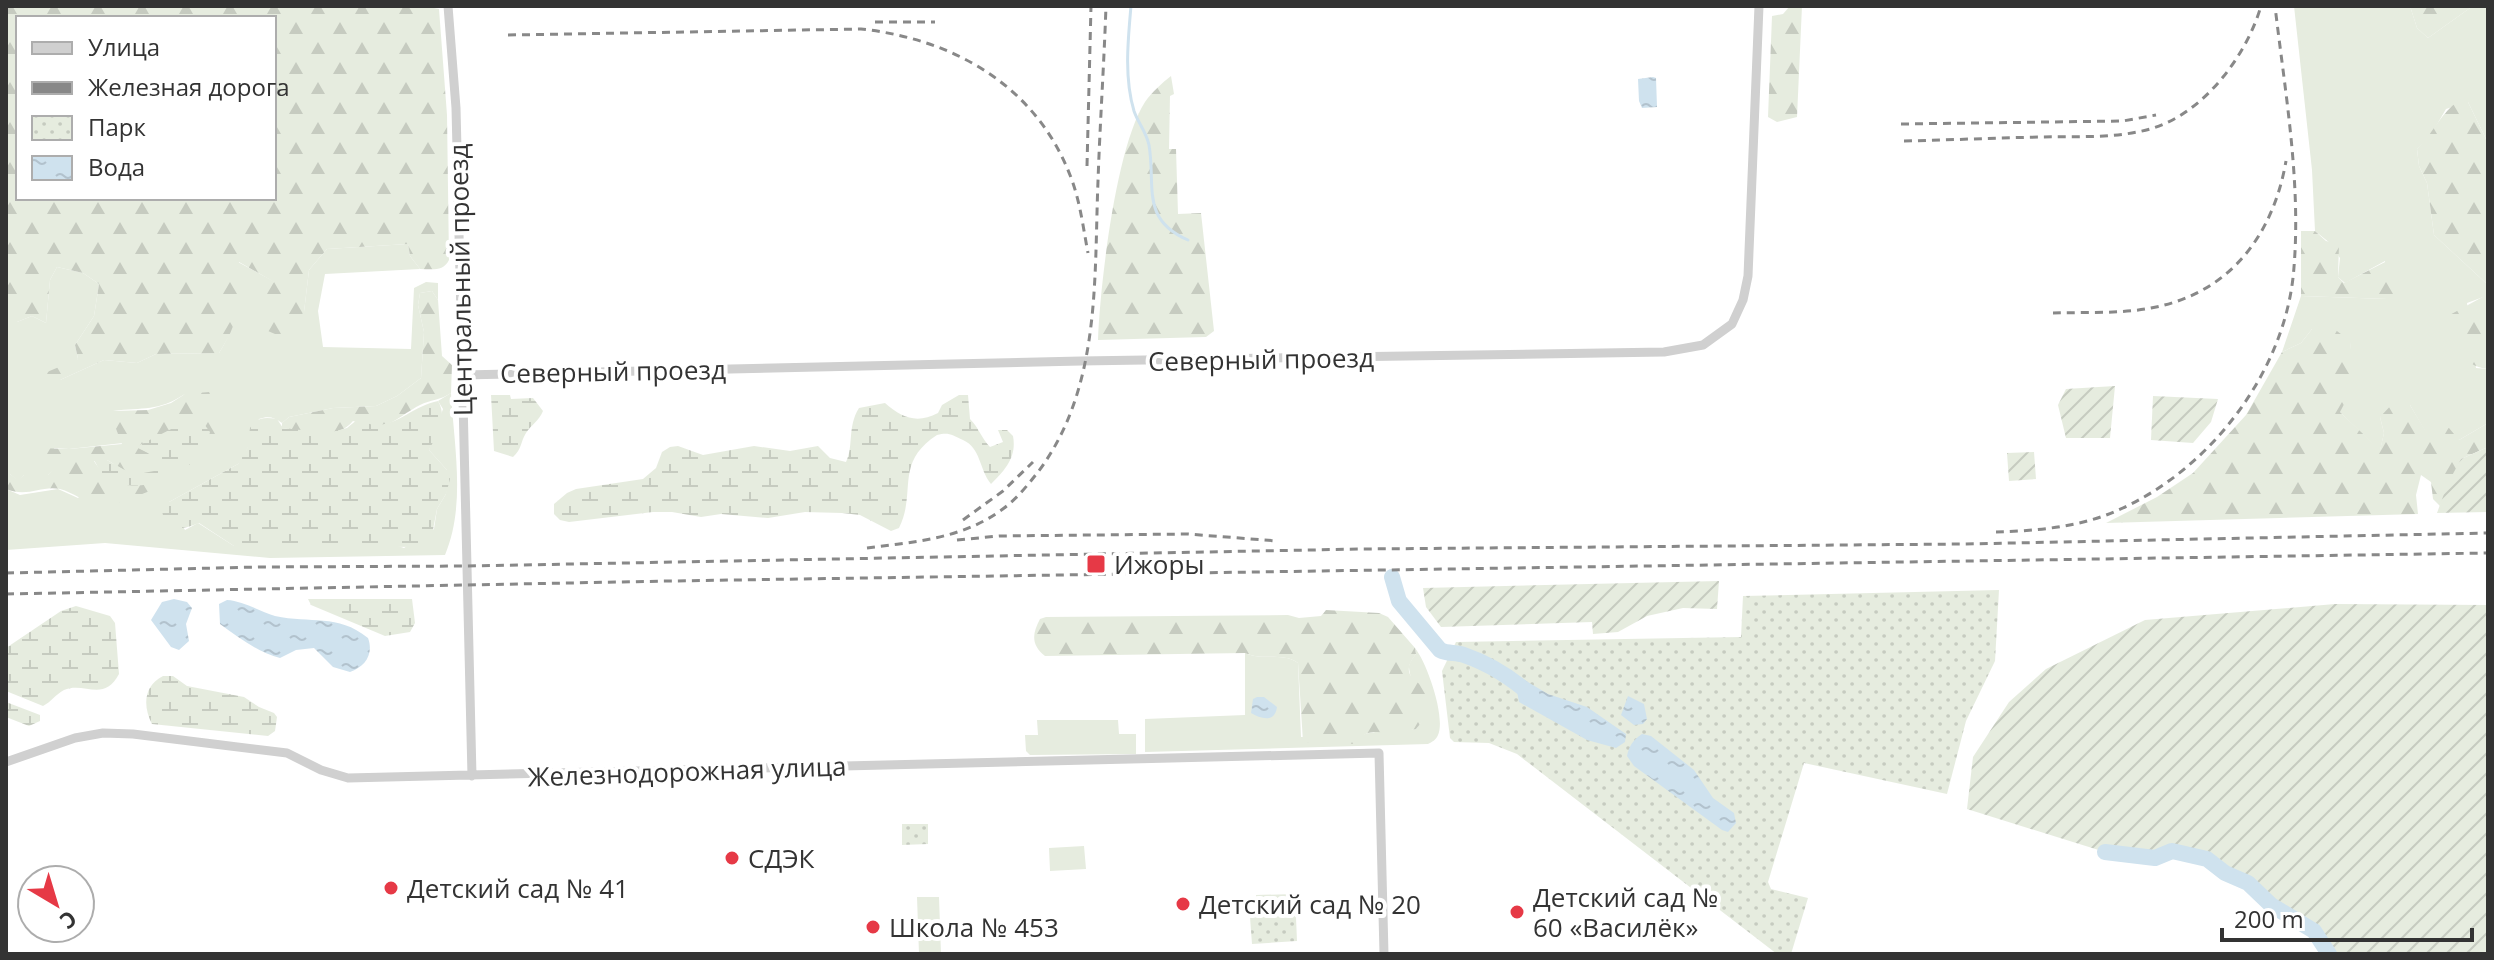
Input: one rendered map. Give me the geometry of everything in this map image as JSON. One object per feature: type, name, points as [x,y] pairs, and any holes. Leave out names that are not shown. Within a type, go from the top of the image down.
[{"type":"street","name":"Центральный проезд","points":[[448,6],[456,108],[472,776]]},
{"type":"street","name":"Северный проезд","points":[[462,375],[1081,361],[1549,355],[1664,352],[1703,345],[1732,324],[1743,300],[1748,276],[1759,6]]},
{"type":"street","name":"Железнодорожная улица","points":[[6,762],[75,738],[103,733],[239,745],[287,753],[321,770],[348,778],[1379,753],[1384,954]]},
{"type":"green space","points":[[6,6],[424,6],[439,9],[447,115],[449,260],[444,266],[420,269],[410,256],[408,244],[327,249],[309,270],[304,312],[282,337],[261,328],[262,297],[274,282],[239,262],[236,315],[219,353],[156,354],[137,363],[104,360],[60,380],[40,375],[78,359],[75,345],[94,316],[99,284],[83,273],[57,267],[50,280],[46,323],[32,316],[17,322],[6,322]]},
{"type":"green space","points":[[1790,6],[1802,6],[1797,117],[1777,122],[1768,117],[1772,16],[1783,14]]},
{"type":"green space","points":[[2294,6],[2410,6],[2417,28],[2428,38],[2470,8],[2488,6],[2488,139],[2468,102],[2446,109],[2429,138],[2417,149],[2419,166],[2427,183],[2434,235],[2488,285],[2486,296],[2467,303],[2476,368],[2488,369],[2488,423],[2459,440],[2425,431],[2410,405],[2380,417],[2384,433],[2380,451],[2340,412],[2351,356],[2350,342],[2312,329],[2301,343],[2282,352],[2301,296],[2387,299],[2385,261],[2345,283],[2338,277],[2340,258],[2330,243],[2315,231],[2312,170]]},
{"type":"green space","points":[[2410,6],[2482,6],[2470,8],[2428,38],[2417,28]]},
{"type":"green space","points":[[1171,76],[1174,94],[1170,96],[1169,149],[1176,149],[1178,214],[1201,213],[1214,331],[1206,337],[1098,340],[1111,217],[1126,150],[1145,102]]},
{"type":"green space","points":[[2459,101],[2468,102],[2488,139],[2488,285],[2434,235],[2427,183],[2419,166],[2417,149],[2447,111]]},
{"type":"green space","points":[[2301,231],[2315,231],[2326,241],[2339,244],[2338,277],[2344,283],[2389,260],[2398,291],[2387,299],[2301,296]]},
{"type":"green space","points":[[408,244],[410,256],[420,269],[325,274],[318,311],[323,347],[411,349],[414,288],[426,282],[438,283],[438,300],[432,291],[420,293],[418,305],[424,332],[421,378],[397,396],[376,406],[333,408],[289,417],[282,423],[271,418],[259,419],[244,457],[238,464],[169,502],[185,530],[198,523],[234,546],[395,545],[404,548],[434,529],[437,509],[446,494],[447,470],[429,450],[443,409],[438,401],[451,393],[457,496],[445,555],[270,558],[105,543],[6,550],[6,489],[20,495],[58,489],[78,498],[185,394],[158,406],[113,411],[116,429],[123,443],[54,448],[55,468],[48,475],[24,475],[18,481],[10,474],[10,460],[6,458],[6,322],[17,322],[32,316],[46,323],[50,280],[57,267],[83,273],[99,284],[94,316],[75,345],[78,359],[60,380],[104,360],[137,363],[156,354],[219,353],[232,328],[238,262],[275,282],[304,312],[309,270],[327,249]]},
{"type":"green space","points":[[432,291],[438,300],[442,356],[452,365],[451,393],[420,405],[389,424],[375,426],[353,421],[338,431],[320,434],[282,428],[282,423],[289,417],[333,408],[376,406],[397,396],[421,378],[424,332],[418,305],[420,293]]},
{"type":"green space","points":[[2488,294],[2488,369],[2471,363],[2458,351],[2446,317]]},
{"type":"green space","points":[[2333,328],[2350,341],[2355,383],[2340,412],[2380,450],[2384,433],[2380,417],[2397,399],[2410,405],[2425,430],[2449,428],[2459,440],[2488,423],[2488,447],[2461,459],[2440,506],[2433,499],[2431,482],[2421,475],[2416,495],[2418,514],[2106,523],[2157,497],[2193,473],[2246,415],[2282,352],[2301,343],[2312,329]]},
{"type":"green space","points":[[2115,386],[2110,438],[2066,438],[2058,405],[2066,389]]},
{"type":"green space","points":[[209,392],[219,417],[220,430],[210,453],[198,464],[164,484],[127,500],[100,505],[60,489],[21,492],[6,489],[6,458],[10,459],[10,474],[18,480],[24,475],[48,475],[54,468],[45,466],[32,455],[37,448],[69,449],[122,444],[116,429],[103,426],[113,411],[148,410],[171,403],[185,394]],"holes":[[[137,447],[186,468],[161,479],[125,484],[103,473],[94,461],[107,460],[133,475],[155,471],[158,458]]]},
{"type":"green space","points":[[491,395],[510,395],[511,399],[533,398],[543,411],[513,457],[494,451]]},
{"type":"green space","points":[[959,395],[968,395],[970,419],[990,447],[1003,442],[998,430],[1007,430],[1013,436],[1009,463],[991,484],[977,453],[969,444],[950,434],[937,435],[915,456],[904,515],[899,528],[891,531],[860,515],[842,513],[805,512],[768,518],[721,514],[701,517],[653,512],[569,522],[560,520],[554,514],[554,504],[576,489],[643,479],[656,468],[662,452],[670,447],[678,446],[703,455],[754,446],[790,451],[818,446],[830,458],[846,462],[853,422],[859,408],[885,403],[904,416],[916,419],[938,413],[942,405]]},
{"type":"green space","points":[[2153,396],[2218,399],[2211,422],[2193,443],[2151,440]]},
{"type":"green space","points":[[438,401],[442,420],[429,450],[447,470],[450,479],[437,509],[431,540],[422,547],[234,546],[199,523],[176,528],[164,518],[162,511],[169,502],[238,464],[247,449],[250,428],[258,420],[277,419],[283,428],[328,433],[347,428],[358,419],[369,424],[389,423]]},
{"type":"green space","points":[[204,424],[210,432],[205,446],[195,459],[183,470],[151,484],[134,486],[118,483],[104,476],[94,460],[107,460],[133,475],[154,471],[158,458],[136,447],[179,425]]},
{"type":"green space","points":[[2488,447],[2488,512],[2437,513],[2461,459]]},
{"type":"green space","points":[[2034,452],[2036,479],[2009,481],[2007,453]]},
{"type":"green space","points":[[1719,581],[1717,609],[1683,608],[1647,616],[1618,632],[1593,634],[1592,622],[1441,627],[1426,607],[1423,588]]},
{"type":"green space","points":[[1999,590],[1995,661],[1966,721],[1947,794],[1804,763],[1768,882],[1771,889],[1808,898],[1791,954],[1777,954],[1517,754],[1489,743],[1454,742],[1450,738],[1442,671],[1456,642],[1741,637],[1743,596]]},
{"type":"green space","points":[[308,599],[412,599],[415,623],[410,632],[385,636],[311,605]]},
{"type":"green space","points":[[2335,604],[2488,605],[2488,954],[2329,954],[2314,931],[2271,905],[2248,883],[2225,873],[2207,859],[2172,851],[2155,858],[2105,852],[1967,809],[1973,757],[2009,702],[2046,669],[2145,620]]},
{"type":"green space","points":[[76,606],[110,616],[115,623],[119,674],[113,683],[100,689],[64,690],[43,706],[6,691],[6,648],[61,611]]},
{"type":"green space","points":[[1326,610],[1379,613],[1388,617],[1415,648],[1410,675],[1433,701],[1430,712],[1416,729],[1369,733],[1356,744],[1303,742],[1298,663],[1286,658],[1245,653],[1045,656],[1034,639],[1040,619],[1046,617],[1288,615],[1299,618],[1321,616]]},
{"type":"green space","points":[[1415,648],[1430,677],[1439,716],[1438,735],[1428,744],[1145,752],[1145,719],[1245,715],[1245,653],[1286,658],[1298,663],[1301,737],[1361,736],[1372,732],[1416,729],[1422,721],[1409,666],[1416,654]]},
{"type":"green space","points":[[163,676],[173,676],[187,686],[244,697],[274,713],[277,717],[275,731],[268,736],[152,724],[146,704],[148,691]]},
{"type":"green space","points":[[6,702],[40,715],[40,721],[29,726],[6,717]]},
{"type":"green space","points":[[1037,720],[1118,720],[1119,734],[1136,734],[1136,754],[1030,755],[1026,751],[1025,735],[1038,735]]},
{"type":"green space","points":[[902,824],[928,824],[928,844],[902,845]]},
{"type":"green space","points":[[1084,846],[1086,869],[1050,871],[1049,848]]},
{"type":"green space","points":[[1295,894],[1297,941],[1252,944],[1250,917],[1257,916],[1256,895]]},
{"type":"green space","points":[[917,897],[939,897],[941,954],[919,954]]},
{"type":"water","points":[[1656,78],[1657,107],[1642,108],[1638,79]]},
{"type":"water","points":[[174,599],[187,602],[192,608],[186,624],[189,641],[179,650],[171,647],[151,620],[162,602]]},
{"type":"water","points":[[227,600],[275,616],[345,625],[368,638],[369,654],[360,667],[350,672],[333,667],[314,648],[296,650],[280,658],[272,656],[220,624],[219,604]]},
{"type":"water","points":[[1521,678],[1548,694],[1587,707],[1626,734],[1625,742],[1616,748],[1587,740],[1519,702],[1515,681]]},
{"type":"water","points":[[1628,696],[1644,704],[1647,719],[1643,724],[1634,725],[1621,715]]},
{"type":"water","points":[[1264,697],[1277,707],[1274,716],[1263,718],[1251,713],[1253,699]]},
{"type":"water","points":[[1642,734],[1651,736],[1694,770],[1713,798],[1734,813],[1736,823],[1728,832],[1634,766],[1627,756],[1628,752]]},
{"type":"waterway","points":[[1131,6],[1129,85],[1134,111],[1149,145],[1153,200],[1163,222],[1188,240]]},
{"type":"waterway","points":[[1392,577],[1399,601],[1440,650],[1483,663],[1509,677],[1532,696]]},
{"type":"waterway","points":[[2105,852],[2155,858],[2172,851],[2207,859],[2225,873],[2248,883],[2271,905],[2314,931],[2329,954]]},
{"type":"railway","points":[[1087,166],[1091,6]]},
{"type":"railway","points":[[867,548],[936,538],[985,520],[1020,493],[1059,439],[1084,369],[1090,332],[1106,6]]},
{"type":"railway","points":[[1904,141],[2123,134],[2169,122],[2188,111],[2220,81],[2245,45],[2261,6]]},
{"type":"railway","points":[[1996,532],[2042,529],[2088,521],[2116,511],[2150,493],[2212,443],[2238,413],[2259,379],[2276,343],[2288,305],[2296,235],[2291,136],[2275,6]]},
{"type":"railway","points":[[875,22],[935,22]]},
{"type":"railway","points":[[508,35],[861,29],[928,43],[987,72],[1013,92],[1036,116],[1055,143],[1070,175],[1088,253]]},
{"type":"railway","points":[[1901,124],[2123,121],[2156,115]]},
{"type":"railway","points":[[2053,313],[2139,310],[2179,301],[2203,290],[2225,275],[2258,237],[2280,188],[2286,161]]},
{"type":"railway","points":[[963,520],[1003,491],[1033,462]]},
{"type":"railway","points":[[6,573],[1362,549],[1965,544],[2488,533]]},
{"type":"railway","points":[[957,540],[999,536],[1188,534],[1277,541]]},
{"type":"railway","points":[[6,594],[2488,553]]},
{"type":"place","name":"Ижоры","points":[[1096,564]]},
{"type":"place","name":"СДЭК","points":[[732,858]]},
{"type":"place","name":"Детский сад № 41","points":[[391,888]]},
{"type":"place","name":"Детский сад № 20","points":[[1183,904]]},
{"type":"place","name":"Детский сад № 60 «Василёк»","points":[[1517,912]]},
{"type":"place","name":"Школа № 453","points":[[873,927]]}]
